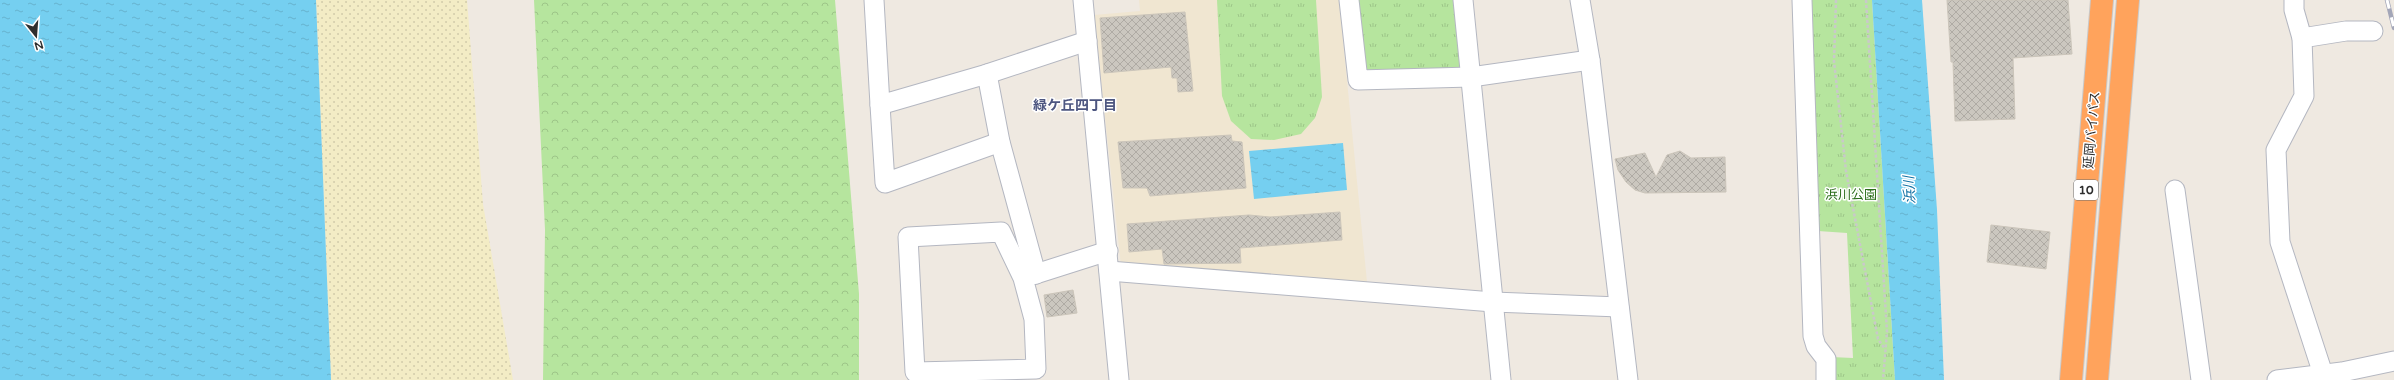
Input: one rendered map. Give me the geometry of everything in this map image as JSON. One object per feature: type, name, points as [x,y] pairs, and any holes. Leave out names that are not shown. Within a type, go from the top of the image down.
[{"type":"highway","name":"延岡バイパス","points":[[2071,380],[2102,0]]},
{"type":"highway","name":"延岡バイパス","points":[[2097,380],[2128,0]]},
{"type":"street","points":[[874,0],[885,183],[1000,142]]},
{"type":"street","points":[[1083,0],[1108,251],[1119,380]]},
{"type":"street","points":[[1349,0],[1358,80],[1471,77],[1590,60]]},
{"type":"street","points":[[1463,0],[1501,380]]},
{"type":"street","points":[[1580,0],[1590,60],[1628,380]]},
{"type":"street","points":[[1802,0],[1813,336],[1816,346],[1826,359],[1826,380]]},
{"type":"street","points":[[2294,0],[2294,10],[2302,38],[2304,96],[2276,150],[2280,242],[2322,374]]},
{"type":"street","points":[[2302,38],[2346,31],[2373,31]]},
{"type":"street","points":[[880,104],[987,74],[1086,41]]},
{"type":"street","points":[[987,74],[1000,142],[1030,276],[1034,319],[1036,369],[915,372],[908,237],[1001,232],[1030,276]]},
{"type":"street","points":[[2175,190],[2201,380]]},
{"type":"street","points":[[1030,276],[1108,251]]},
{"type":"street","points":[[1109,271],[1493,302],[1619,307]]},
{"type":"street","points":[[2277,380],[2322,374],[2345,376],[2394,361]]},
{"type":"path","points":[[1836,0],[1834,61],[1846,171],[1878,339],[1886,349]]},
{"type":"path","points":[[1866,0],[1886,325],[1886,349],[1883,380]]},
{"type":"shaded area","points":[[1139,0],[1339,0],[1367,282],[1121,266],[1094,15],[1140,11]]},
{"type":"green space","points":[[534,0],[835,0],[859,294],[859,380],[543,380],[545,230]]},
{"type":"green space","points":[[1217,0],[1316,0],[1322,97],[1315,118],[1301,134],[1274,140],[1251,139],[1231,121],[1222,96]]},
{"type":"green space","points":[[1357,0],[1458,0],[1465,70],[1365,73]]},
{"type":"green space","name":"浜川公園","points":[[1810,0],[1872,0],[1895,380],[1833,380],[1831,357],[1853,358],[1847,233],[1818,231]]},
{"type":"sand","points":[[316,0],[467,0],[483,204],[513,380],[331,380]]},
{"type":"water","points":[[0,0],[316,0],[331,380],[0,380]]},
{"type":"water","name":"浜川","points":[[1872,0],[1922,0],[1937,210],[1944,380],[1895,380]]},
{"type":"water","points":[[1343,143],[1347,190],[1254,199],[1249,151]]},
{"type":"building","points":[[1947,0],[2068,0],[2072,54],[2013,58],[2015,119],[1955,121],[1953,62],[1951,62]]},
{"type":"building","points":[[1185,12],[1193,91],[1178,92],[1177,78],[1172,78],[1171,67],[1104,73],[1100,18]]},
{"type":"building","points":[[1231,135],[1232,141],[1242,142],[1246,188],[1150,196],[1147,188],[1123,188],[1118,142]]},
{"type":"building","points":[[1680,151],[1691,158],[1725,157],[1726,192],[1645,193],[1635,190],[1626,182],[1618,170],[1615,159],[1645,153],[1656,177],[1667,155]]},
{"type":"building","points":[[1340,212],[1342,240],[1240,248],[1241,263],[1164,264],[1162,249],[1129,252],[1127,224],[1249,215],[1270,217]]},
{"type":"building","points":[[1991,225],[2050,232],[2046,269],[1987,262]]},
{"type":"building","points":[[1073,290],[1077,313],[1047,317],[1044,295]]},
{"type":"railway","points":[[2387,0],[2394,28]]},
{"type":"district","name":"緑ケ丘四丁目","points":[[1075,105]]}]
